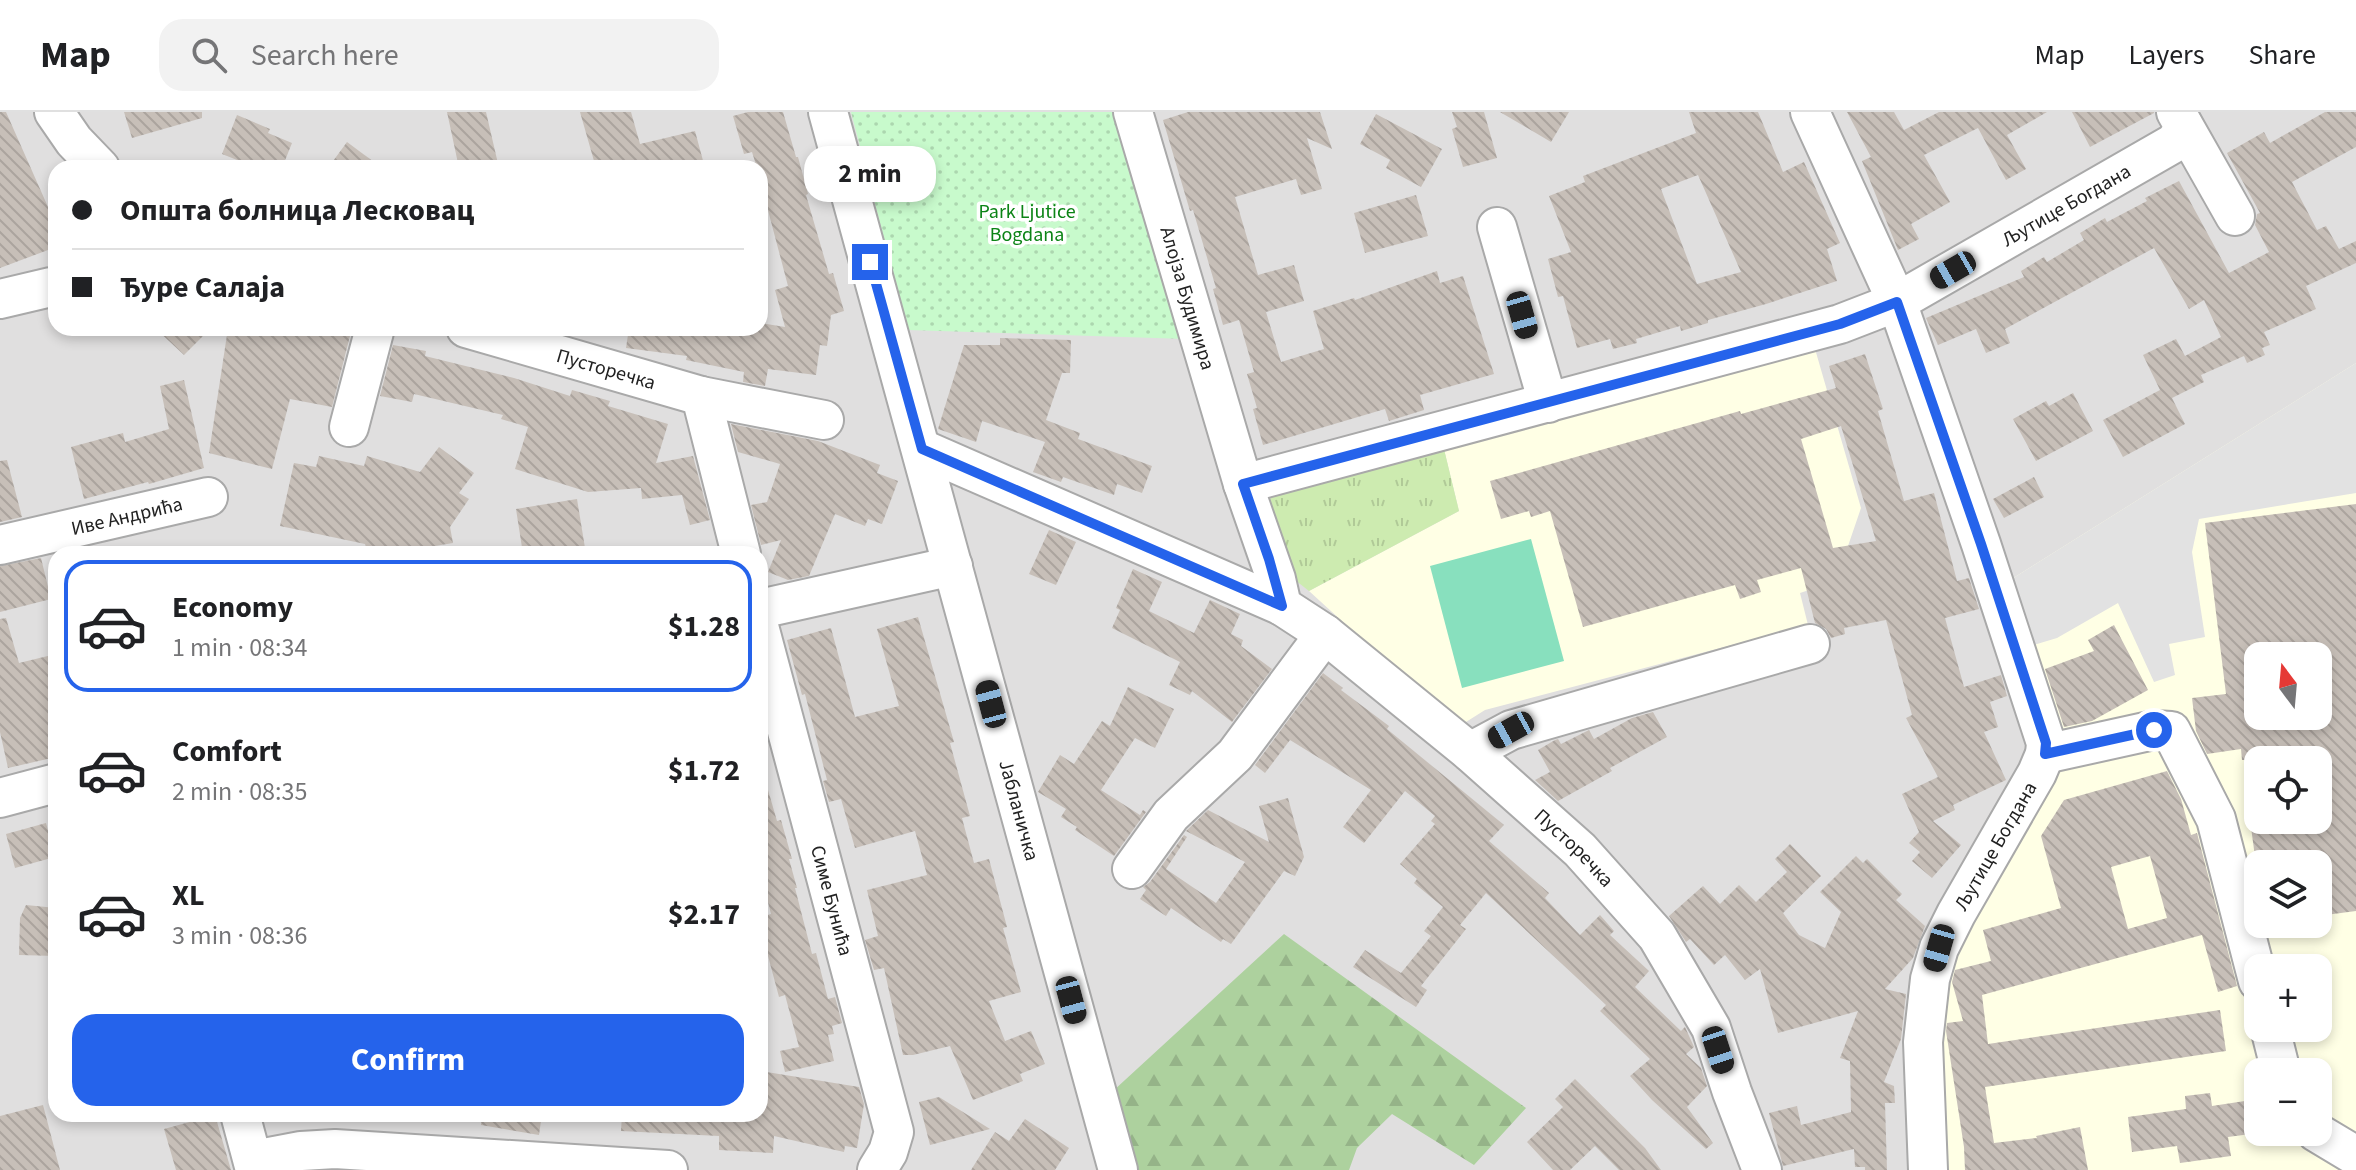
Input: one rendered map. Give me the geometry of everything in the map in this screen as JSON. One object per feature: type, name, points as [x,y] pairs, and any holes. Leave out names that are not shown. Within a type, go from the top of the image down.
[{"type":"street","points":[[54,112],[74,141],[92,160]]},
{"type":"street","name":"Јабланичка","points":[[828,112],[1118,1170]]},
{"type":"street","name":"Алојза Будимира","points":[[1133,112],[1243,484]]},
{"type":"street","points":[[1810,112],[1897,302],[1986,558],[2046,743],[2045,754],[2154,730],[2171,731],[2216,819],[2251,954]]},
{"type":"street","points":[[2179,119],[2235,216]]},
{"type":"street","name":"Љутице Богдана","points":[[1243,484],[1840,324],[1897,302],[2174,143],[2181,134],[2179,119]]},
{"type":"street","points":[[1497,227],[1548,403]]},
{"type":"street","points":[[0,299],[48,288]]},
{"type":"street","points":[[349,427],[373,336]]},
{"type":"street","name":"Пусторечка","points":[[539,338],[701,396],[824,420]]},
{"type":"street","points":[[701,396],[739,546]]},
{"type":"street","name":"Пусторечка","points":[[922,449],[1282,606],[1325,634],[1470,752],[1580,850],[1657,936],[1711,1028],[1762,1170]]},
{"type":"street","points":[[1243,484],[1273,569],[1282,606]]},
{"type":"street","name":"Иве Андрића","points":[[0,545],[208,497]]},
{"type":"street","points":[[768,607],[953,566]]},
{"type":"street","points":[[1132,869],[1171,815],[1235,755],[1325,634]]},
{"type":"street","points":[[1470,752],[1511,730],[1810,644]]},
{"type":"street","name":"Симе Бунића","points":[[768,660],[894,1132],[888,1152],[877,1170]]},
{"type":"street","name":"Љутице Богдана","points":[[1928,1170],[1923,1042],[1930,979],[1939,948],[1956,914],[2045,754]]},
{"type":"street","points":[[0,798],[48,785]]},
{"type":"street","points":[[242,1122],[254,1165],[301,1151],[335,1149],[668,1170]]},
{"type":"street","points":[[2332,1142],[2356,1156]]},
{"type":"shaded area","points":[[0,112],[2356,112],[2356,1170],[0,1170]]},
{"type":"shaded area","points":[[1813,342],[1861,508],[1836,581],[1800,593],[1808,625],[1485,710],[1458,727],[1309,591],[1459,511],[1443,445]]},
{"type":"shaded area","points":[[2356,363],[2356,1170],[1944,1170],[1935,990],[2036,768],[2007,582]]},
{"type":"shaded area","points":[[2356,363],[2356,493],[2199,519],[2192,552],[2205,637],[2169,644],[2175,675],[2154,682],[2118,603],[2057,638],[2027,647],[2007,582]]},
{"type":"green space","name":"Park Ljutice Bogdana","points":[[851,112],[1119,112],[1186,339],[908,330]]},
{"type":"green space","points":[[1443,445],[1459,511],[1309,591],[1281,569],[1263,512],[1275,491]]},
{"type":"green space","points":[[1531,539],[1564,661],[1462,688],[1430,566]]},
{"type":"green space","points":[[1284,934],[1526,1108],[1474,1165],[1392,1114],[1357,1148],[1349,1170],[1135,1170],[1113,1091]]},
{"type":"building","points":[[0,112],[6,112],[48,207],[48,250],[0,268]]},
{"type":"building","points":[[124,112],[202,112],[202,118],[132,138]]},
{"type":"building","points":[[447,112],[486,112],[497,160],[457,160]]},
{"type":"building","points":[[580,112],[631,112],[640,144],[695,131],[703,160],[594,160]]},
{"type":"building","points":[[748,112],[783,112],[798,157],[829,274],[833,273],[844,311],[831,315],[827,346],[820,345],[816,375],[768,369],[765,386],[743,382],[744,372],[686,360],[687,356],[626,348],[628,336],[768,336],[768,324],[785,327],[775,290],[788,286],[768,210],[768,160],[754,160],[752,152],[744,154],[733,116]]},
{"type":"building","points":[[1188,112],[1320,112],[1332,149],[1307,138],[1322,189],[1301,195],[1296,179],[1235,197],[1258,275],[1294,265],[1304,301],[1266,312],[1281,362],[1324,349],[1313,311],[1355,300],[1437,271],[1440,283],[1463,276],[1494,374],[1420,395],[1424,410],[1389,421],[1385,409],[1263,445],[1247,374],[1254,372],[1239,320],[1223,325],[1213,289],[1216,288],[1163,120]]},
{"type":"building","points":[[1452,112],[1484,112],[1497,158],[1463,167],[1452,129],[1457,127]]},
{"type":"building","points":[[1500,112],[1569,112],[1551,142]]},
{"type":"building","points":[[1689,112],[1758,112],[1783,172],[1804,162],[1840,243],[1827,249],[1837,281],[1681,331],[1680,326],[1636,339],[1637,343],[1613,349],[1610,339],[1577,348],[1563,296],[1558,297],[1548,259],[1571,252],[1549,196],[1585,182],[1583,176],[1696,133]],"holes":[[[1698,175],[1741,272],[1697,284],[1661,189]]]},
{"type":"building","points":[[1847,112],[1894,112],[1904,130],[1939,112],[2047,112],[2007,135],[2026,169],[2006,180],[1978,128],[1924,155],[1950,202],[1911,224],[1919,239],[1898,250],[1862,161],[1871,157]]},
{"type":"building","points":[[2072,112],[2154,112],[2154,113],[2090,147]]},
{"type":"building","points":[[2325,112],[2356,112],[2356,147],[2292,182],[2317,230],[2326,226],[2339,249],[2356,241],[2356,263],[2306,286],[2316,309],[2264,332],[2270,345],[2262,348],[2265,355],[2247,363],[2244,356],[2201,375],[2204,382],[2172,398],[2185,424],[2123,457],[2103,420],[2160,390],[2143,355],[2176,339],[2185,356],[2221,337],[2204,300],[2189,309],[2154,248],[2005,329],[2010,343],[1986,353],[1976,329],[1938,345],[1926,318],[2024,277],[2021,271],[2044,257],[2047,262],[2084,240],[2080,233],[2105,218],[2107,222],[2147,201],[2145,198],[2179,181],[2229,273],[2269,252],[2255,225],[2260,213],[2227,153],[2264,132],[2270,143]]},
{"type":"building","points":[[1376,114],[1442,149],[1421,187],[1386,168],[1390,160],[1360,144]]},
{"type":"building","points":[[237,115],[270,129],[268,133],[292,143],[285,160],[237,160],[222,154]]},
{"type":"building","points":[[347,142],[371,160],[334,160]]},
{"type":"building","points":[[1416,195],[1428,236],[1365,253],[1354,213]]},
{"type":"building","points":[[164,336],[203,336],[184,355]]},
{"type":"building","points":[[227,336],[350,336],[332,407],[290,399],[272,469],[209,453]]},
{"type":"building","points":[[1000,338],[1071,340],[1070,373],[1062,373],[1046,420],[1080,433],[1078,439],[1152,466],[1142,493],[1117,484],[1114,495],[1063,477],[1061,482],[1033,472],[1045,442],[982,421],[976,442],[938,429],[964,345],[1000,345]]},
{"type":"building","points":[[393,345],[426,351],[425,356],[514,378],[570,396],[572,390],[610,401],[608,406],[668,424],[656,463],[693,456],[710,520],[690,525],[682,495],[642,499],[641,488],[588,492],[515,469],[528,427],[501,419],[503,415],[414,394],[412,402],[380,396]]},
{"type":"building","points":[[1865,354],[1883,409],[1878,411],[1904,501],[1934,493],[1957,581],[1969,578],[1979,609],[1945,618],[1964,687],[2001,675],[2007,696],[1990,702],[1998,727],[1984,732],[2006,780],[1953,805],[1955,810],[1933,821],[1961,845],[1932,878],[1912,861],[1920,852],[1909,843],[1919,832],[1902,794],[1938,777],[1906,718],[1912,715],[1886,620],[1844,628],[1845,634],[1831,638],[1826,629],[1815,623],[1801,568],[1757,580],[1761,592],[1740,599],[1735,585],[1583,627],[1550,511],[1531,517],[1529,511],[1501,519],[1490,481],[1740,411],[1741,414],[1836,388],[1829,366]],"holes":[[[1841,426],[1876,541],[1833,548],[1801,439]]]},
{"type":"building","points":[[184,380],[204,468],[84,499],[71,447],[123,433],[125,442],[169,429],[160,386]]},
{"type":"building","points":[[2073,393],[2093,431],[2036,461],[2013,419],[2046,401],[2049,406]]},
{"type":"building","points":[[731,424],[818,441],[880,465],[877,473],[898,481],[882,524],[868,519],[865,526],[835,514],[809,576],[788,580],[768,572],[781,540],[761,545],[751,505],[767,502],[780,464],[738,452]]},
{"type":"building","points":[[439,447],[474,473],[459,493],[469,499],[450,527],[453,543],[366,546],[280,526],[294,463],[316,467],[319,456],[364,466],[367,456],[420,472]]},
{"type":"building","points":[[7,460],[22,517],[0,522],[0,461]]},
{"type":"building","points":[[2034,477],[2044,497],[2004,518],[1993,499]]},
{"type":"building","points":[[577,499],[585,546],[522,546],[516,509]]},
{"type":"building","points":[[2356,504],[2356,911],[2332,914],[2332,850],[2254,850],[2252,834],[2332,834],[2332,746],[2244,746],[2244,760],[2241,749],[2207,754],[2196,731],[2192,698],[2226,694],[2205,523]]},
{"type":"building","points":[[1049,530],[1076,542],[1056,585],[1029,574]]},
{"type":"building","points":[[41,558],[48,600],[0,612],[0,566]]},
{"type":"building","points":[[1133,569],[1162,582],[1149,611],[1194,633],[1210,600],[1240,614],[1231,634],[1243,640],[1241,646],[1272,669],[1232,722],[1192,691],[1190,695],[1169,685],[1180,662],[1112,628],[1120,610],[1116,608]]},
{"type":"building","points":[[918,617],[954,742],[950,743],[970,816],[962,818],[974,863],[989,859],[1007,927],[1003,928],[1021,992],[989,1001],[1005,1041],[1031,1031],[1045,1064],[1020,1074],[1023,1081],[973,1100],[950,1046],[903,1055],[884,968],[874,970],[865,940],[878,936],[867,890],[927,875],[915,831],[855,848],[841,799],[829,802],[823,781],[827,780],[805,694],[802,695],[787,640],[831,628],[855,717],[899,706],[877,629]]},
{"type":"building","points":[[6,618],[19,663],[48,656],[48,759],[8,768],[0,732],[0,619]]},
{"type":"building","points":[[2114,625],[2148,690],[2092,721],[2064,727],[2045,669],[2094,651],[2088,640]]},
{"type":"building","points":[[1323,673],[1504,825],[1489,841],[1549,893],[1545,898],[1580,935],[1600,915],[1614,931],[1610,935],[1649,971],[1635,987],[1681,1031],[1685,1027],[1694,1047],[1686,1054],[1701,1068],[1707,1086],[1687,1107],[1713,1143],[1706,1149],[1630,1076],[1650,1059],[1600,1011],[1606,1005],[1486,893],[1460,925],[1466,929],[1421,986],[1427,990],[1416,1007],[1353,967],[1365,950],[1401,973],[1431,936],[1424,931],[1443,907],[1414,883],[1417,879],[1400,864],[1435,824],[1431,821],[1435,816],[1405,791],[1364,843],[1343,827],[1371,790],[1290,740],[1265,773],[1255,765]]},
{"type":"building","points":[[1128,687],[1174,709],[1155,748],[1135,738],[1101,790],[1140,815],[1143,810],[1146,812],[1114,856],[1075,830],[1077,827],[1061,817],[1066,809],[1038,792],[1060,755],[1074,764],[1102,721],[1110,726]]},
{"type":"building","points":[[1653,712],[1667,737],[1610,768],[1612,771],[1558,801],[1535,780],[1550,772],[1538,750],[1555,740],[1558,739],[1561,744],[1589,730],[1594,739],[1632,718]]},
{"type":"building","points":[[2167,771],[2181,799],[2191,835],[2197,833],[2237,986],[2218,992],[2202,935],[1982,995],[1988,1044],[2220,1010],[2226,1051],[1985,1087],[1994,1143],[2037,1138],[2080,1127],[2088,1170],[1965,1170],[1946,1031],[1947,1023],[1963,1021],[1952,982],[1955,970],[1991,961],[1983,930],[2061,908],[2041,836],[2064,800]],"holes":[[[2150,856],[2167,918],[2128,929],[2111,867]]]},
{"type":"building","points":[[768,790],[777,821],[781,820],[792,859],[789,859],[795,888],[812,954],[816,953],[828,999],[835,997],[842,1023],[832,1026],[834,1034],[828,1035],[834,1061],[785,1072],[780,1051],[799,1047],[785,995],[779,997],[768,956],[768,915],[771,914],[768,902]]},
{"type":"building","points":[[1288,798],[1304,857],[1295,876],[1284,871],[1231,944],[1223,939],[1221,942],[1171,908],[1166,916],[1140,899],[1146,890],[1143,887],[1150,882],[1184,835],[1187,837],[1166,869],[1216,903],[1245,862],[1186,831],[1208,810],[1269,842],[1259,806]]},
{"type":"building","points":[[46,823],[48,859],[15,868],[6,834]]},
{"type":"building","points":[[1790,844],[1821,876],[1783,913],[1799,935],[1825,948],[1841,912],[1820,892],[1856,856],[1863,863],[1867,859],[1902,894],[1896,900],[1925,926],[1913,958],[1885,989],[1906,994],[1901,1039],[1884,1082],[1894,1086],[1895,1103],[1885,1103],[1887,1170],[1855,1167],[1854,1149],[1783,1166],[1769,1113],[1797,1106],[1801,1125],[1851,1112],[1850,1061],[1840,1058],[1858,1011],[1778,1033],[1760,969],[1745,980],[1725,955],[1714,965],[1690,939],[1686,942],[1669,916],[1703,886],[1720,904],[1739,885],[1756,902],[1787,872],[1775,859]]},
{"type":"building","points":[[26,905],[48,907],[48,956],[19,955],[20,918]]},
{"type":"building","points":[[768,1072],[859,1087],[864,1104],[857,1148],[845,1146],[844,1152],[774,1136],[773,1153],[719,1150],[719,1136],[621,1131],[622,1122],[768,1122]]},
{"type":"building","points":[[1575,1079],[1645,1148],[1661,1170],[1619,1170],[1595,1146],[1570,1170],[1553,1170],[1527,1142],[1563,1107],[1555,1099]]},
{"type":"building","points":[[2210,1093],[2212,1106],[2244,1101],[2244,1135],[2228,1137],[2231,1156],[2180,1163],[2177,1146],[2132,1152],[2128,1117],[2186,1109],[2185,1096]]},
{"type":"building","points":[[939,1097],[990,1129],[930,1145],[919,1102]]},
{"type":"building","points":[[43,1105],[60,1170],[0,1170],[0,1116]]},
{"type":"building","points":[[1025,1119],[1069,1148],[1055,1170],[971,1170],[995,1132],[1009,1141]]},
{"type":"building","points":[[190,1122],[217,1122],[231,1170],[176,1170],[164,1129]]},
{"type":"building","points":[[481,1122],[541,1122],[539,1135],[481,1125]]},
{"type":"route","points":[[870,262],[922,449],[1282,606],[1276,579],[1243,484],[1840,324],[1897,302],[2046,743],[2045,754],[2154,730]]}]
